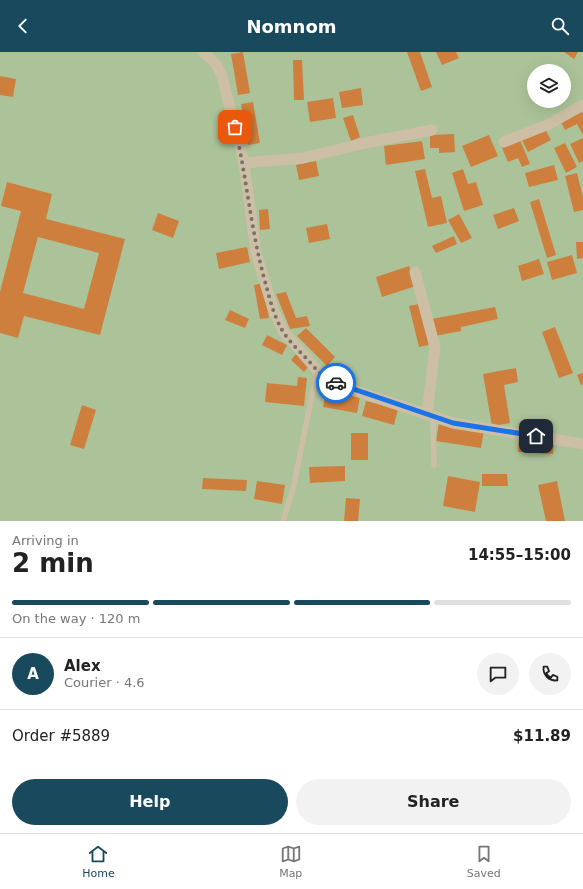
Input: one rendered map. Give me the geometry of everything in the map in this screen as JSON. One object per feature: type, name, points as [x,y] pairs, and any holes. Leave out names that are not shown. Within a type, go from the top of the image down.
[{"type":"street","points":[[203,52],[216,64],[222,76],[244,163],[256,253],[273,309],[283,331],[317,370],[329,380],[453,423],[583,444]]},
{"type":"street","points":[[504,142],[549,124],[583,105]]},
{"type":"street","points":[[244,163],[303,158],[364,143],[432,130]]},
{"type":"street","points":[[414,272],[435,347],[430,415]]},
{"type":"lane","points":[[283,521],[293,489],[317,370]]},
{"type":"lane","points":[[430,415],[434,465]]},
{"type":"green space","points":[[0,52],[583,52],[583,521],[0,521]]},
{"type":"building","points":[[243,52],[250,93],[238,95],[231,54]]},
{"type":"building","points":[[407,52],[420,52],[432,87],[421,91]]},
{"type":"building","points":[[436,52],[456,52],[459,58],[442,65]]},
{"type":"building","points":[[564,52],[578,52],[574,59]]},
{"type":"building","points":[[293,60],[302,60],[304,100],[294,100]]},
{"type":"building","points":[[0,76],[16,79],[13,97],[0,95]]},
{"type":"building","points":[[361,88],[363,105],[342,108],[339,92]]},
{"type":"building","points":[[333,98],[336,118],[310,122],[307,102]]},
{"type":"building","points":[[253,102],[260,143],[248,145],[241,104]]},
{"type":"building","points":[[580,109],[583,114],[583,135],[577,124],[565,130],[560,120]]},
{"type":"building","points":[[353,115],[360,137],[351,141],[343,118]]},
{"type":"building","points":[[545,129],[551,140],[528,152],[522,140]]},
{"type":"building","points":[[454,134],[455,152],[439,153],[439,148],[430,148],[430,135]]},
{"type":"building","points":[[489,135],[498,156],[471,167],[462,146]]},
{"type":"building","points":[[583,138],[583,161],[579,163],[570,144]]},
{"type":"building","points":[[520,140],[530,164],[522,167],[518,158],[508,162],[502,148]]},
{"type":"building","points":[[422,141],[425,159],[386,165],[384,146]]},
{"type":"building","points":[[565,143],[577,167],[566,173],[554,148]]},
{"type":"building","points":[[316,161],[319,176],[299,180],[296,165]]},
{"type":"building","points":[[554,165],[558,180],[529,187],[525,173]]},
{"type":"building","points":[[425,169],[432,198],[441,196],[447,223],[428,227],[415,171]]},
{"type":"building","points":[[463,169],[468,184],[476,182],[483,205],[464,211],[452,173]]},
{"type":"building","points":[[577,173],[583,197],[583,210],[574,212],[565,176]]},
{"type":"building","points":[[7,182],[52,194],[46,219],[125,239],[100,335],[24,316],[18,338],[0,333],[0,292],[21,211],[1,206]],"holes":[[[38,237],[99,253],[84,309],[23,293]]]},
{"type":"building","points":[[539,199],[556,255],[547,258],[530,202]]},
{"type":"building","points":[[514,208],[519,221],[498,229],[493,215]]},
{"type":"building","points":[[268,209],[270,229],[260,230],[259,210]]},
{"type":"building","points":[[158,213],[179,221],[173,238],[152,230]]},
{"type":"building","points":[[459,214],[472,238],[461,243],[448,220]]},
{"type":"building","points":[[327,224],[330,239],[309,243],[306,228]]},
{"type":"building","points":[[454,236],[457,244],[436,253],[432,246]]},
{"type":"building","points":[[576,242],[583,242],[583,258],[577,259]]},
{"type":"building","points":[[247,247],[250,262],[219,269],[216,253]]},
{"type":"building","points":[[572,255],[577,273],[552,280],[547,262]]},
{"type":"building","points":[[539,259],[544,274],[522,281],[518,266]]},
{"type":"building","points":[[409,266],[416,286],[382,297],[376,277]]},
{"type":"building","points":[[263,283],[269,318],[260,319],[254,285]]},
{"type":"building","points":[[286,292],[296,318],[307,316],[310,326],[290,329],[276,294]]},
{"type":"building","points":[[423,303],[433,344],[419,347],[409,306]]},
{"type":"building","points":[[495,307],[498,319],[461,327],[461,331],[435,336],[432,319]]},
{"type":"building","points":[[230,310],[249,319],[245,328],[225,320]]},
{"type":"building","points":[[555,327],[573,373],[559,378],[542,332]]},
{"type":"building","points":[[306,328],[335,357],[327,366],[297,336]]},
{"type":"building","points":[[267,335],[287,345],[282,355],[262,345]]},
{"type":"building","points":[[296,354],[309,366],[304,372],[291,360]]},
{"type":"building","points":[[516,368],[518,382],[504,385],[510,423],[492,426],[483,374]]},
{"type":"building","points":[[583,373],[583,384],[581,385],[577,375]]},
{"type":"building","points":[[298,377],[307,378],[304,406],[265,402],[267,383],[297,386]]},
{"type":"building","points":[[326,391],[360,397],[357,413],[323,407]]},
{"type":"building","points":[[366,401],[398,409],[394,425],[362,416]]},
{"type":"building","points":[[82,405],[96,410],[84,449],[70,445]]},
{"type":"building","points":[[439,423],[484,430],[481,448],[436,441]]},
{"type":"building","points":[[351,433],[368,433],[368,460],[351,460]]},
{"type":"building","points":[[519,438],[554,440],[553,454],[518,452]]},
{"type":"building","points":[[345,466],[345,481],[310,483],[309,467]]},
{"type":"building","points":[[482,474],[507,474],[508,486],[482,486]]},
{"type":"building","points":[[448,476],[480,482],[475,512],[443,506]]},
{"type":"building","points":[[203,478],[247,480],[246,491],[202,489]]},
{"type":"building","points":[[257,481],[285,485],[282,504],[254,499]]},
{"type":"building","points":[[557,481],[565,521],[546,521],[538,485]]},
{"type":"building","points":[[346,498],[360,499],[358,521],[344,521]]},
{"type":"way so far","points":[[235,127],[244,163],[256,253],[273,309],[283,331],[299,351],[317,370],[329,380],[336,383]]},
{"type":"route","points":[[336,383],[453,423],[536,436]]}]
